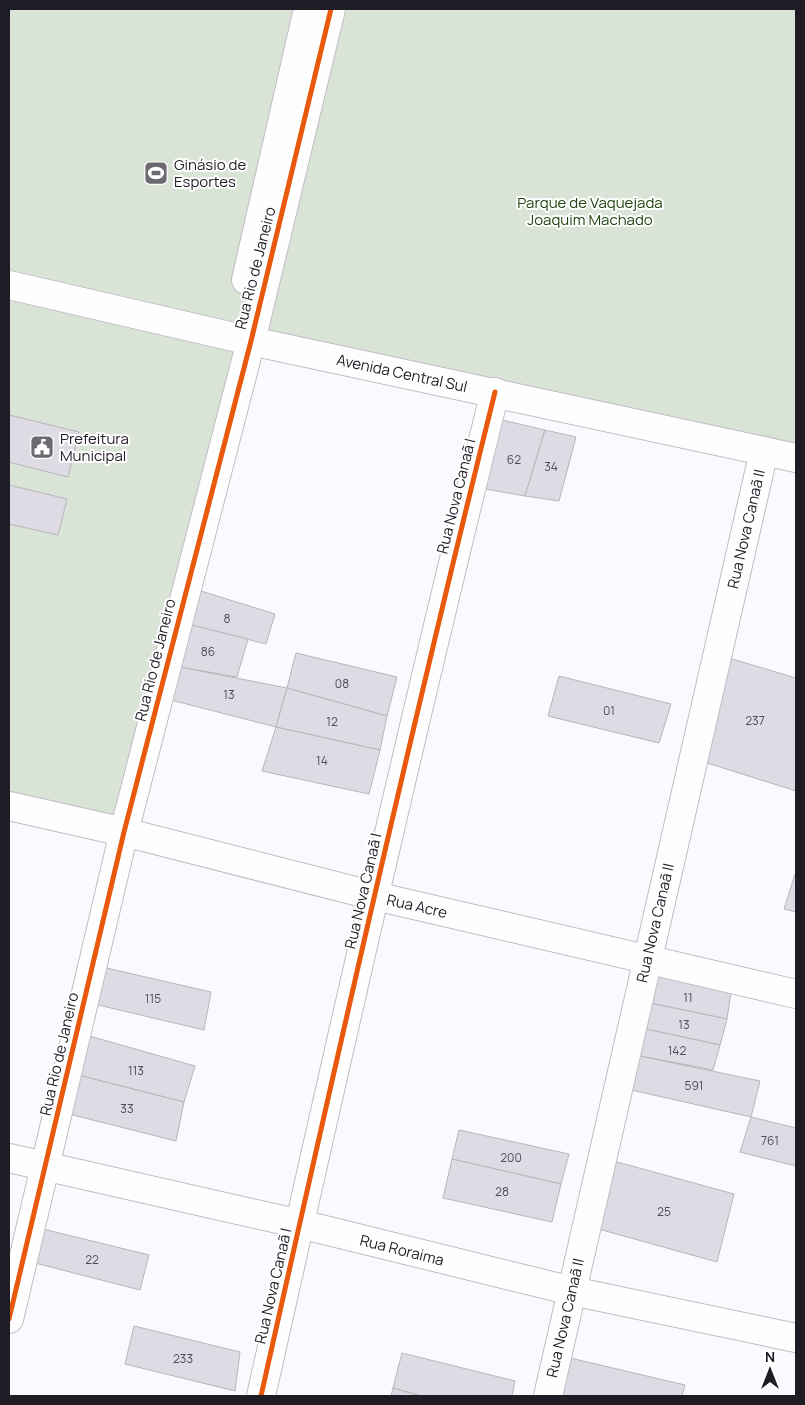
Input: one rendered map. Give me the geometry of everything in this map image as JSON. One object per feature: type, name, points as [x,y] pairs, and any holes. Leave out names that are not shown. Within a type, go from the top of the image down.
[{"type":"street","name":"Rua Rio de Janeiro","points":[[242,339],[308,9]]},
{"type":"street","name":"Rua Rio de Janeiro","points":[[9,1253],[28,1162],[116,830],[242,339],[331,9]]},
{"type":"street","name":"Avenida Central Sul","points":[[9,285],[242,339],[796,458]]},
{"type":"street","name":"Rua Nova Canaã I","points":[[261,1396],[445,594],[495,392]]},
{"type":"street","name":"Rua Nova Canaã II","points":[[548,1396],[764,450]]},
{"type":"street","name":"Rua Acre","points":[[9,806],[116,830],[375,896],[796,994]]},
{"type":"street","name":"Rua Rio de Janeiro","points":[[9,1319],[28,1162]]},
{"type":"street","name":"Rua Roraima","points":[[28,1162],[300,1224],[572,1291],[796,1338]]},
{"type":"green space","name":"Parque de Vaquejada Joaquim Machado","points":[[9,9],[796,9],[796,465],[251,341],[124,832],[9,810]]},
{"type":"building","name":"Prefeitura Municipal","points":[[9,415],[79,432],[68,477],[9,462]]},
{"type":"building","points":[[502,420],[545,430],[525,496],[485,489]]},
{"type":"building","points":[[545,430],[576,437],[559,501],[525,496]]},
{"type":"building","name":"Prefeitura Municipal","points":[[9,485],[67,499],[58,535],[9,524]]},
{"type":"building","points":[[188,587],[275,614],[266,644],[179,622]]},
{"type":"building","points":[[179,622],[248,639],[237,677],[180,667]]},
{"type":"building","points":[[296,653],[397,677],[387,716],[287,688]]},
{"type":"building","points":[[729,658],[796,678],[796,791],[704,762]]},
{"type":"building","points":[[180,667],[287,688],[276,727],[171,700]]},
{"type":"building","points":[[559,676],[671,704],[659,743],[548,716]]},
{"type":"building","points":[[287,688],[387,716],[380,750],[276,727]]},
{"type":"building","points":[[276,727],[380,750],[369,794],[262,771]]},
{"type":"building","points":[[796,874],[796,912],[784,909]]},
{"type":"building","points":[[102,967],[211,992],[204,1030],[94,1004]]},
{"type":"building","points":[[652,973],[731,992],[727,1019],[645,1002]]},
{"type":"building","points":[[645,1002],[727,1019],[720,1045],[641,1028]]},
{"type":"building","points":[[641,1028],[720,1045],[713,1070],[635,1055]]},
{"type":"building","points":[[86,1035],[195,1066],[184,1102],[78,1075]]},
{"type":"building","points":[[635,1055],[760,1081],[751,1117],[627,1089]]},
{"type":"building","points":[[78,1075],[184,1102],[176,1141],[69,1114]]},
{"type":"building","points":[[751,1117],[796,1128],[796,1166],[740,1152]]},
{"type":"building","points":[[459,1130],[569,1154],[561,1184],[452,1159]]},
{"type":"building","points":[[452,1159],[561,1184],[552,1222],[443,1198]]},
{"type":"building","points":[[610,1160],[734,1194],[717,1262],[595,1228]]},
{"type":"building","points":[[43,1229],[149,1255],[140,1290],[35,1263]]},
{"type":"building","points":[[134,1326],[240,1352],[235,1391],[125,1364]]},
{"type":"building","points":[[402,1353],[515,1381],[512,1396],[421,1396],[393,1388]]},
{"type":"building","points":[[566,1357],[685,1385],[682,1396],[558,1396]]},
{"type":"building","points":[[393,1388],[421,1396],[391,1396]]},
{"type":"cycle path","points":[[9,1319],[124,832],[251,341],[331,9]]},
{"type":"cycle path","points":[[261,1396],[375,894],[495,392]]},
{"type":"place","name":"Ginásio de Esportes","points":[[156,173]]},
{"type":"place","name":"Prefeitura Municipal","points":[[42,447]]}]
